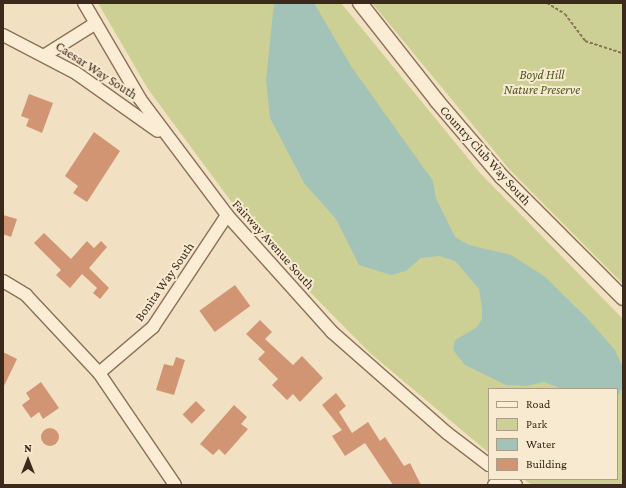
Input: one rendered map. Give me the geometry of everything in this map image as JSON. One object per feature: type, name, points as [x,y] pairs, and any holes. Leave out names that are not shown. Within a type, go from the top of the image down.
[{"type":"street","name":"Fairway Avenue South","points":[[84,3],[168,139],[227,215],[332,332],[447,433],[488,464]]},
{"type":"street","name":"Country Club Way South","points":[[360,3],[437,101],[502,177],[623,298]]},
{"type":"street","points":[[45,55],[96,23]]},
{"type":"street","name":"Caesar Way South","points":[[3,35],[45,55],[121,102],[168,139]]},
{"type":"street","name":"Bonita Way South","points":[[99,373],[153,327],[227,215]]},
{"type":"street","points":[[3,281],[26,295],[99,373],[175,485]]},
{"type":"path","points":[[547,3],[565,14],[585,41],[623,53]]},
{"type":"green space","points":[[98,3],[341,3],[480,173],[623,319],[623,485],[532,485],[525,480],[618,480],[618,388],[488,388],[488,452],[370,353],[303,285],[236,208],[148,89]]},
{"type":"green space","name":"Boyd Hill Nature Preserve","points":[[372,3],[623,3],[623,284],[510,170]]},
{"type":"water","points":[[274,3],[314,3],[351,66],[433,181],[436,198],[455,237],[469,245],[511,255],[544,276],[587,318],[615,350],[623,368],[623,387],[618,395],[618,388],[559,388],[544,382],[526,386],[506,385],[465,365],[453,350],[455,340],[476,328],[482,319],[479,289],[455,261],[439,256],[421,258],[406,271],[391,275],[359,265],[336,219],[304,183],[270,118],[266,80]]},
{"type":"building","points":[[29,94],[53,103],[42,133],[26,126],[29,119],[21,116]]},
{"type":"building","points":[[94,132],[120,151],[87,202],[73,193],[78,186],[65,176]]},
{"type":"building","points":[[3,215],[17,219],[11,237],[3,234]]},
{"type":"building","points":[[44,233],[71,259],[87,241],[94,248],[101,241],[107,247],[89,268],[109,288],[100,299],[93,293],[97,288],[82,274],[70,288],[56,275],[61,270],[34,243]]},
{"type":"building","points":[[235,285],[250,306],[215,332],[199,311]]},
{"type":"building","points":[[260,320],[272,332],[265,339],[293,365],[302,356],[323,378],[300,402],[293,394],[287,400],[272,385],[278,379],[258,359],[265,352],[246,334]]},
{"type":"building","points":[[3,352],[17,359],[3,388]]},
{"type":"building","points":[[176,357],[185,360],[174,395],[156,390],[164,364],[173,366]]},
{"type":"building","points":[[41,382],[59,408],[43,419],[39,412],[31,418],[22,405],[30,399],[26,393]]},
{"type":"building","points":[[336,393],[346,406],[339,412],[352,433],[368,422],[380,441],[385,437],[404,466],[410,463],[421,485],[393,485],[365,443],[345,456],[332,436],[342,430],[322,405]]},
{"type":"building","points":[[196,401],[205,410],[192,424],[183,414]]},
{"type":"building","points":[[234,405],[247,417],[241,424],[248,429],[225,455],[219,449],[213,455],[200,444]]},
{"type":"building","points":[[50,428],[57,430],[59,437],[57,444],[50,446],[43,444],[41,437],[43,430]]}]
